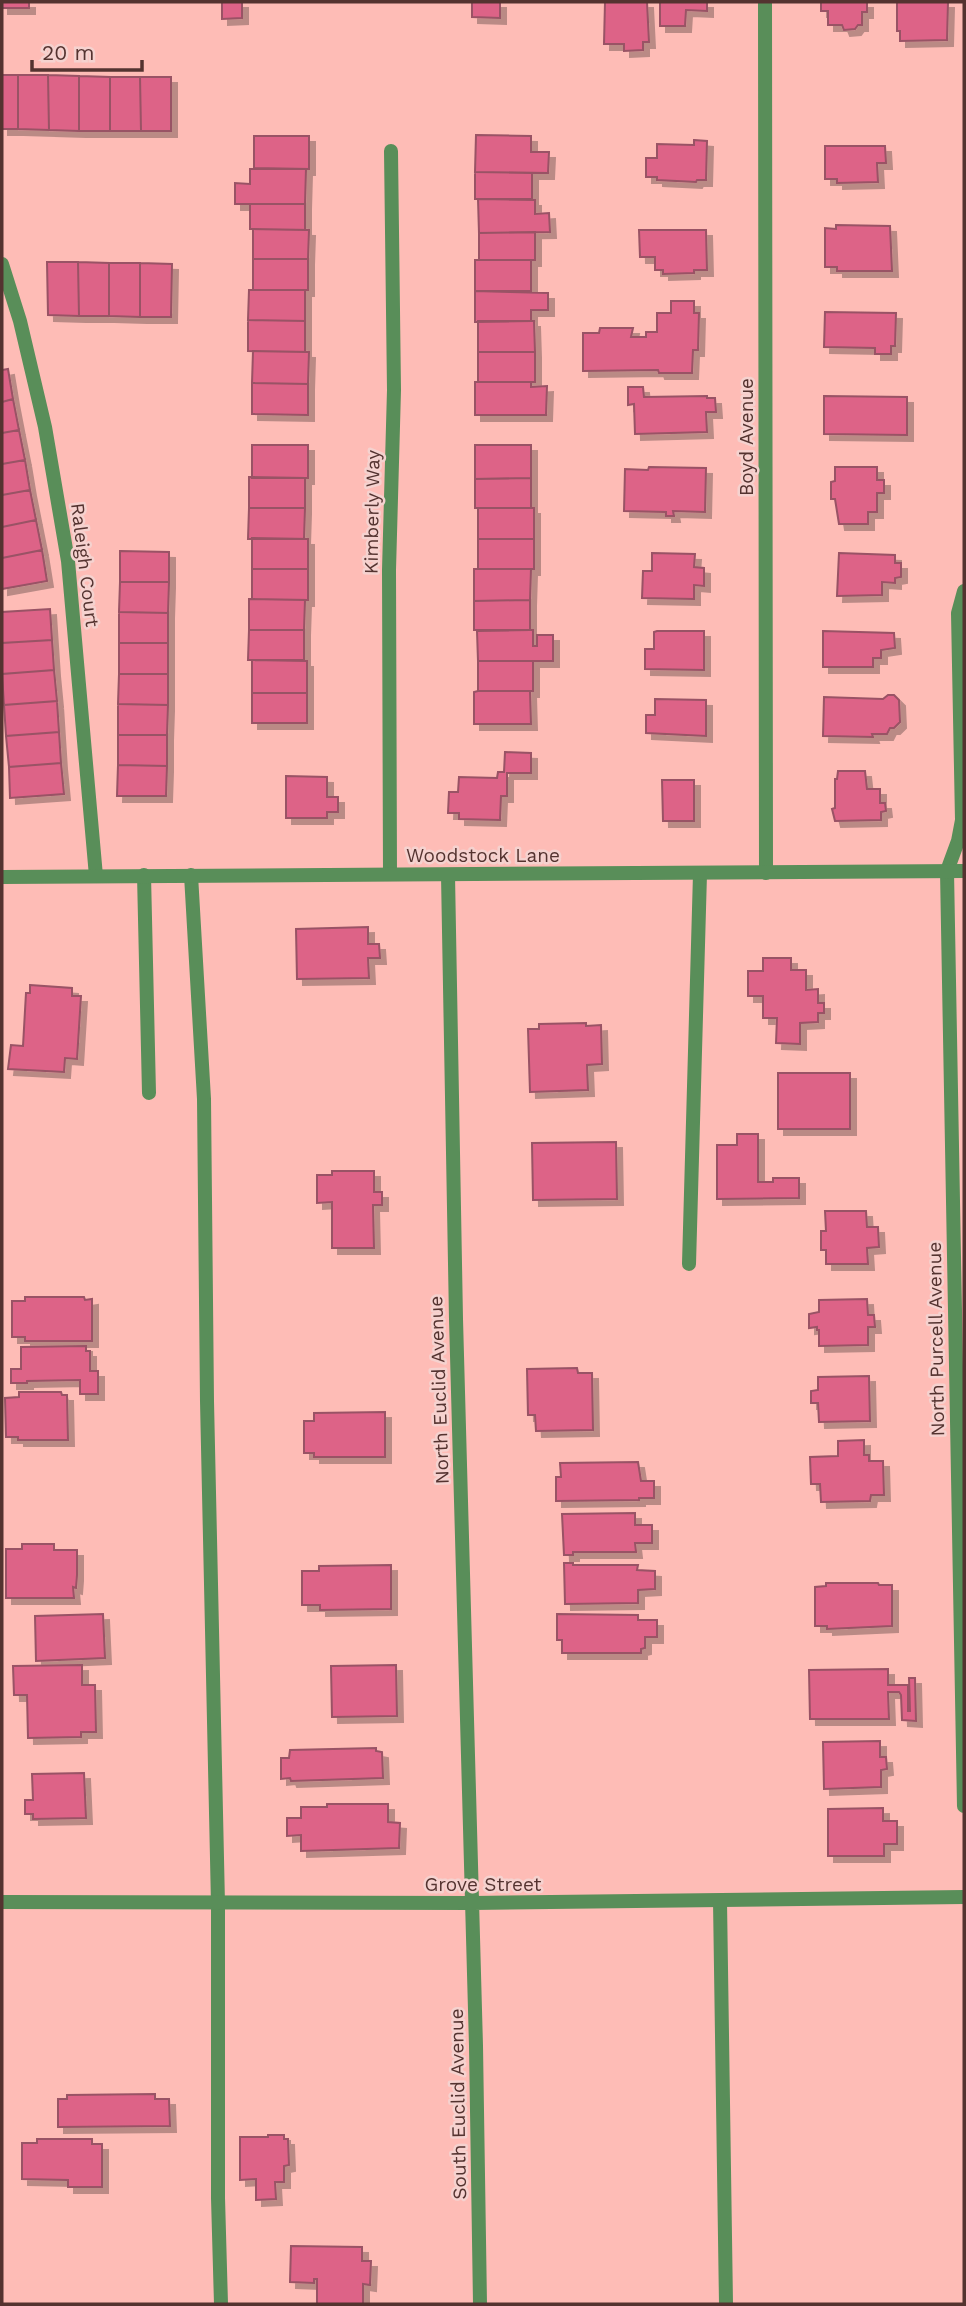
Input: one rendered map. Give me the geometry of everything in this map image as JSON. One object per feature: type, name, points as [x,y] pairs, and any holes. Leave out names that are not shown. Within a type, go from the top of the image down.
[{"type":"street","name":"Boyd Avenue","points":[[765,2],[766,873]]},
{"type":"street","name":"Kimberly Way","points":[[390,874],[389,570],[394,390],[391,151]]},
{"type":"street","name":"Raleigh Court","points":[[2,264],[20,321],[45,427],[68,561],[96,876]]},
{"type":"street","points":[[947,871],[958,841],[961,820],[958,613],[964,592]]},
{"type":"street","name":"North Purcell Avenue","points":[[947,871],[964,1806]]},
{"type":"street","name":"Woodstock Lane","points":[[2,877],[964,871]]},
{"type":"street","points":[[689,1264],[700,874]]},
{"type":"street","points":[[144,875],[149,1093]]},
{"type":"street","points":[[191,875],[204,1099],[218,1904],[218,2198],[221,2304]]},
{"type":"street","name":"North Euclid Avenue","points":[[448,875],[456,1320],[473,1903]]},
{"type":"street","name":"Grove Street","points":[[2,1902],[473,1903],[964,1897]]},
{"type":"street","points":[[720,1901],[726,2304]]},
{"type":"street","name":"South Euclid Avenue","points":[[473,1903],[480,2304]]},
{"type":"building","points":[[2,2],[29,2],[29,8],[2,8]]},
{"type":"building","points":[[222,2],[242,2],[242,18],[222,19]]},
{"type":"building","points":[[472,2],[500,2],[500,18],[472,17]]},
{"type":"building","points":[[605,2],[647,2],[649,42],[643,42],[643,50],[624,51],[624,44],[604,44]]},
{"type":"building","points":[[660,2],[707,2],[707,11],[686,10],[685,26],[660,26]]},
{"type":"building","points":[[821,2],[867,2],[867,12],[862,12],[862,25],[844,30],[842,25],[828,25],[828,11],[821,11]]},
{"type":"building","points":[[897,2],[948,2],[947,40],[900,41],[900,31],[897,31]]},
{"type":"building","points":[[2,75],[18,75],[18,129],[2,129]]},
{"type":"building","points":[[18,75],[48,75],[49,130],[18,129]]},
{"type":"building","points":[[48,75],[79,76],[79,131],[49,130]]},
{"type":"building","points":[[79,76],[110,77],[110,131],[79,131]]},
{"type":"building","points":[[110,77],[140,77],[141,131],[110,131]]},
{"type":"building","points":[[140,77],[171,77],[171,131],[141,131]]},
{"type":"building","points":[[476,135],[531,136],[531,152],[549,152],[548,173],[475,172]]},
{"type":"building","points":[[254,136],[309,136],[309,169],[254,168]]},
{"type":"building","points":[[694,140],[707,141],[706,180],[696,182],[646,177],[646,158],[657,158],[657,144],[694,145]]},
{"type":"building","points":[[825,146],[885,146],[886,163],[877,163],[878,182],[837,183],[837,179],[825,179]]},
{"type":"building","points":[[250,169],[306,169],[305,204],[235,204],[235,183],[250,184]]},
{"type":"building","points":[[475,172],[532,173],[532,199],[475,199]]},
{"type":"building","points":[[478,199],[535,200],[535,214],[549,213],[550,232],[479,233]]},
{"type":"building","points":[[250,204],[305,204],[305,230],[250,229]]},
{"type":"building","points":[[836,225],[890,226],[892,271],[837,271],[837,267],[825,267],[825,228],[836,229]]},
{"type":"building","points":[[253,229],[309,230],[308,259],[253,259]]},
{"type":"building","points":[[639,230],[706,230],[707,270],[663,274],[663,270],[655,270],[655,257],[640,257]]},
{"type":"building","points":[[535,232],[535,260],[479,260],[479,233]]},
{"type":"building","points":[[253,259],[308,259],[308,290],[253,290]]},
{"type":"building","points":[[475,260],[531,260],[531,291],[475,291]]},
{"type":"building","points":[[47,262],[78,262],[79,316],[48,315]]},
{"type":"building","points":[[78,262],[109,263],[109,316],[79,316]]},
{"type":"building","points":[[109,263],[140,263],[140,317],[109,316]]},
{"type":"building","points":[[140,263],[172,264],[171,317],[140,317]]},
{"type":"building","points":[[249,290],[305,290],[305,321],[248,320]]},
{"type":"building","points":[[475,291],[548,293],[548,310],[531,310],[531,321],[475,322]]},
{"type":"building","points":[[671,301],[694,301],[694,313],[699,313],[698,350],[693,350],[692,373],[659,373],[658,370],[583,371],[583,333],[599,333],[600,328],[633,328],[631,337],[646,337],[646,332],[657,332],[657,313],[671,313]]},
{"type":"building","points":[[825,312],[896,313],[895,346],[891,346],[891,354],[875,354],[875,348],[824,347]]},
{"type":"building","points":[[248,320],[305,321],[305,352],[248,351]]},
{"type":"building","points":[[478,321],[534,321],[535,352],[478,352]]},
{"type":"building","points":[[253,351],[309,352],[308,384],[252,383]]},
{"type":"building","points":[[478,352],[535,352],[535,382],[478,382]]},
{"type":"building","points":[[8,369],[13,399],[2,402],[2,370]]},
{"type":"building","points":[[475,382],[531,382],[531,387],[547,386],[546,415],[475,415]]},
{"type":"building","points":[[252,383],[308,384],[308,415],[252,414]]},
{"type":"building","points":[[628,387],[643,387],[644,397],[715,398],[716,412],[706,412],[707,432],[635,434],[634,404],[628,405]]},
{"type":"building","points":[[824,396],[907,397],[907,435],[824,434]]},
{"type":"building","points":[[13,399],[19,430],[2,433],[2,402]]},
{"type":"building","points":[[19,430],[25,460],[2,464],[2,433]]},
{"type":"building","points":[[252,445],[308,445],[308,478],[252,478]]},
{"type":"building","points":[[475,445],[531,445],[531,478],[475,479]]},
{"type":"building","points":[[25,460],[30,490],[2,495],[2,464]]},
{"type":"building","points":[[649,467],[706,468],[705,512],[673,511],[674,516],[666,516],[666,512],[624,511],[625,469],[648,470]]},
{"type":"building","points":[[835,467],[877,467],[877,480],[884,480],[884,493],[877,493],[877,512],[868,512],[868,524],[839,524],[835,499],[831,499],[831,482],[835,481]]},
{"type":"building","points":[[249,477],[305,478],[305,508],[249,508]]},
{"type":"building","points":[[531,478],[531,508],[475,508],[475,479]]},
{"type":"building","points":[[30,490],[36,520],[2,527],[2,495]]},
{"type":"building","points":[[249,508],[305,508],[304,539],[248,539]]},
{"type":"building","points":[[478,508],[534,508],[534,539],[478,539]]},
{"type":"building","points":[[36,520],[42,550],[2,558],[2,527]]},
{"type":"building","points":[[252,538],[308,539],[308,569],[252,569]]},
{"type":"building","points":[[478,539],[534,539],[534,569],[478,569]]},
{"type":"building","points":[[42,550],[47,581],[2,589],[2,558]]},
{"type":"building","points":[[120,551],[169,552],[169,582],[120,582]]},
{"type":"building","points":[[652,553],[695,554],[694,567],[704,568],[704,586],[694,585],[694,599],[642,598],[643,571],[652,571]]},
{"type":"building","points":[[839,553],[895,555],[895,563],[901,563],[901,577],[895,578],[895,583],[882,582],[882,595],[837,596]]},
{"type":"building","points":[[252,569],[308,569],[308,600],[252,599]]},
{"type":"building","points":[[474,569],[531,569],[530,600],[474,601]]},
{"type":"building","points":[[120,582],[169,582],[168,613],[119,612]]},
{"type":"building","points":[[249,599],[305,600],[304,630],[249,630]]},
{"type":"building","points":[[530,600],[530,630],[474,630],[474,601]]},
{"type":"building","points":[[50,609],[52,640],[2,643],[2,612]]},
{"type":"building","points":[[119,612],[168,613],[168,643],[119,643]]},
{"type":"building","points":[[249,630],[304,630],[304,660],[248,660]]},
{"type":"building","points":[[533,630],[533,646],[537,646],[537,635],[553,635],[553,661],[478,661],[477,631]]},
{"type":"building","points":[[704,631],[704,670],[645,669],[645,649],[654,649],[654,632]]},
{"type":"building","points":[[823,631],[894,633],[895,648],[881,650],[881,658],[873,658],[873,667],[823,667]]},
{"type":"building","points":[[52,640],[54,670],[2,674],[2,643]]},
{"type":"building","points":[[119,643],[168,643],[168,674],[119,674]]},
{"type":"building","points":[[252,660],[307,661],[307,693],[252,693]]},
{"type":"building","points":[[478,661],[533,661],[533,691],[478,691]]},
{"type":"building","points":[[54,670],[57,701],[4,705],[2,674]]},
{"type":"building","points":[[119,674],[168,674],[168,705],[118,704]]},
{"type":"building","points":[[530,691],[531,724],[474,724],[474,692]]},
{"type":"building","points":[[252,693],[307,693],[307,723],[252,723]]},
{"type":"building","points":[[894,695],[899,700],[900,722],[890,728],[887,734],[872,734],[873,737],[823,736],[824,697],[883,699]]},
{"type":"building","points":[[655,699],[706,700],[706,736],[646,733],[646,715],[655,715]]},
{"type":"building","points":[[57,701],[59,732],[6,736],[4,705]]},
{"type":"building","points":[[118,704],[168,705],[167,735],[118,735]]},
{"type":"building","points":[[59,732],[61,763],[9,767],[6,736]]},
{"type":"building","points":[[118,735],[167,735],[167,766],[118,765]]},
{"type":"building","points":[[505,752],[531,753],[531,773],[507,773],[507,796],[501,796],[500,820],[459,819],[459,813],[448,813],[449,792],[458,792],[459,777],[497,778],[498,772],[504,772]]},
{"type":"building","points":[[61,763],[64,794],[10,798],[9,767]]},
{"type":"building","points":[[118,765],[167,766],[166,796],[117,796]]},
{"type":"building","points":[[838,771],[865,771],[867,789],[880,789],[880,803],[885,803],[886,811],[881,812],[881,820],[835,821],[832,809],[835,808],[835,779]]},
{"type":"building","points":[[286,776],[327,777],[327,797],[338,797],[338,812],[327,812],[327,818],[286,818]]},
{"type":"building","points":[[662,780],[694,780],[694,821],[663,821]]},
{"type":"building","points":[[368,927],[368,944],[379,944],[380,958],[368,958],[369,978],[297,979],[296,929]]},
{"type":"building","points":[[763,958],[791,958],[791,970],[806,970],[806,990],[818,989],[818,1003],[824,1003],[824,1013],[818,1013],[818,1022],[800,1023],[800,1044],[776,1043],[777,1018],[763,1018],[763,996],[748,996],[748,971],[763,971]]},
{"type":"building","points":[[30,985],[72,988],[72,996],[81,996],[77,1059],[65,1058],[64,1072],[8,1069],[11,1045],[23,1046],[26,993],[30,993]]},
{"type":"building","points":[[586,1023],[586,1026],[601,1025],[602,1064],[587,1065],[588,1090],[530,1092],[528,1029],[539,1029],[539,1024]]},
{"type":"building","points":[[778,1073],[850,1073],[850,1129],[778,1129]]},
{"type":"building","points":[[737,1134],[758,1134],[758,1182],[773,1182],[773,1178],[799,1178],[799,1198],[717,1199],[717,1145],[737,1145]]},
{"type":"building","points":[[616,1142],[617,1199],[533,1200],[532,1143]]},
{"type":"building","points":[[332,1171],[374,1171],[374,1192],[382,1192],[382,1205],[373,1205],[374,1248],[332,1248],[332,1202],[317,1203],[317,1175],[332,1175]]},
{"type":"building","points":[[825,1211],[866,1211],[867,1227],[878,1227],[879,1247],[867,1248],[868,1264],[826,1264],[826,1250],[821,1250],[821,1231],[826,1231]]},
{"type":"building","points":[[25,1297],[92,1299],[92,1341],[25,1341],[25,1337],[12,1337],[12,1301],[25,1301]]},
{"type":"building","points":[[867,1299],[868,1315],[874,1315],[875,1327],[868,1327],[868,1345],[819,1346],[819,1330],[817,1327],[809,1328],[809,1314],[819,1312],[819,1300]]},
{"type":"building","points":[[86,1346],[86,1351],[90,1351],[90,1371],[98,1371],[98,1394],[80,1394],[80,1380],[11,1383],[11,1369],[21,1369],[21,1347]]},
{"type":"building","points":[[577,1368],[578,1373],[592,1373],[593,1430],[536,1431],[535,1415],[528,1415],[527,1369]]},
{"type":"building","points":[[869,1376],[870,1421],[819,1422],[818,1403],[811,1403],[811,1391],[818,1390],[818,1377]]},
{"type":"building","points":[[19,1392],[61,1392],[62,1395],[67,1395],[68,1440],[18,1440],[18,1437],[6,1437],[5,1398],[19,1397]]},
{"type":"building","points":[[385,1412],[385,1457],[314,1457],[314,1453],[304,1453],[304,1421],[314,1421],[314,1413]]},
{"type":"building","points":[[864,1440],[864,1455],[869,1455],[869,1461],[883,1461],[884,1495],[871,1495],[870,1501],[821,1502],[820,1484],[811,1484],[810,1457],[838,1456],[838,1441]]},
{"type":"building","points":[[638,1462],[641,1481],[654,1481],[654,1498],[556,1501],[556,1477],[561,1477],[560,1463]]},
{"type":"building","points":[[635,1513],[635,1525],[652,1525],[652,1543],[635,1543],[636,1552],[573,1552],[573,1555],[564,1555],[562,1514]]},
{"type":"building","points":[[22,1544],[54,1544],[54,1550],[77,1550],[74,1598],[6,1598],[6,1549],[22,1549]]},
{"type":"building","points":[[564,1563],[638,1565],[637,1570],[655,1571],[655,1589],[638,1590],[638,1603],[565,1604]]},
{"type":"building","points":[[391,1565],[391,1609],[320,1610],[320,1605],[302,1605],[302,1571],[319,1571],[319,1566]]},
{"type":"building","points":[[826,1583],[892,1585],[892,1626],[827,1629],[827,1626],[815,1626],[815,1587],[826,1586]]},
{"type":"building","points":[[103,1614],[105,1658],[36,1661],[35,1616]]},
{"type":"building","points":[[557,1614],[638,1615],[638,1620],[657,1620],[657,1637],[645,1637],[645,1648],[641,1649],[641,1653],[562,1653],[562,1640],[557,1640]]},
{"type":"building","points":[[82,1665],[82,1685],[95,1685],[96,1732],[81,1732],[81,1737],[28,1738],[27,1695],[14,1695],[13,1666]]},
{"type":"building","points":[[396,1665],[397,1716],[332,1717],[331,1666]]},
{"type":"building","points":[[888,1669],[888,1685],[908,1685],[908,1711],[909,1678],[915,1678],[916,1721],[902,1720],[899,1692],[888,1692],[889,1719],[810,1719],[809,1670]]},
{"type":"building","points":[[880,1741],[880,1757],[886,1757],[887,1769],[881,1770],[881,1787],[824,1789],[823,1742]]},
{"type":"building","points":[[376,1748],[376,1751],[382,1752],[383,1778],[281,1779],[281,1758],[289,1758],[290,1750]]},
{"type":"building","points":[[84,1773],[86,1818],[33,1819],[33,1814],[25,1814],[25,1800],[33,1800],[32,1774]]},
{"type":"building","points":[[327,1804],[388,1804],[388,1822],[400,1823],[399,1848],[301,1851],[301,1835],[287,1836],[287,1818],[301,1818],[301,1807],[327,1807]]},
{"type":"building","points":[[883,1808],[883,1821],[897,1821],[897,1844],[884,1844],[884,1856],[828,1856],[828,1809]]},
{"type":"building","points":[[155,2094],[155,2099],[169,2099],[170,2126],[58,2127],[58,2099],[67,2099],[67,2095]]},
{"type":"building","points":[[284,2135],[284,2139],[288,2139],[289,2165],[284,2166],[284,2182],[275,2182],[276,2199],[256,2200],[256,2179],[240,2180],[240,2137]]},
{"type":"building","points":[[37,2139],[92,2139],[92,2144],[102,2144],[102,2187],[68,2187],[68,2180],[22,2179],[22,2143],[37,2143]]},
{"type":"building","points":[[291,2246],[362,2247],[362,2261],[371,2261],[370,2285],[363,2284],[363,2304],[317,2304],[317,2279],[314,2279],[314,2283],[290,2282]]}]
